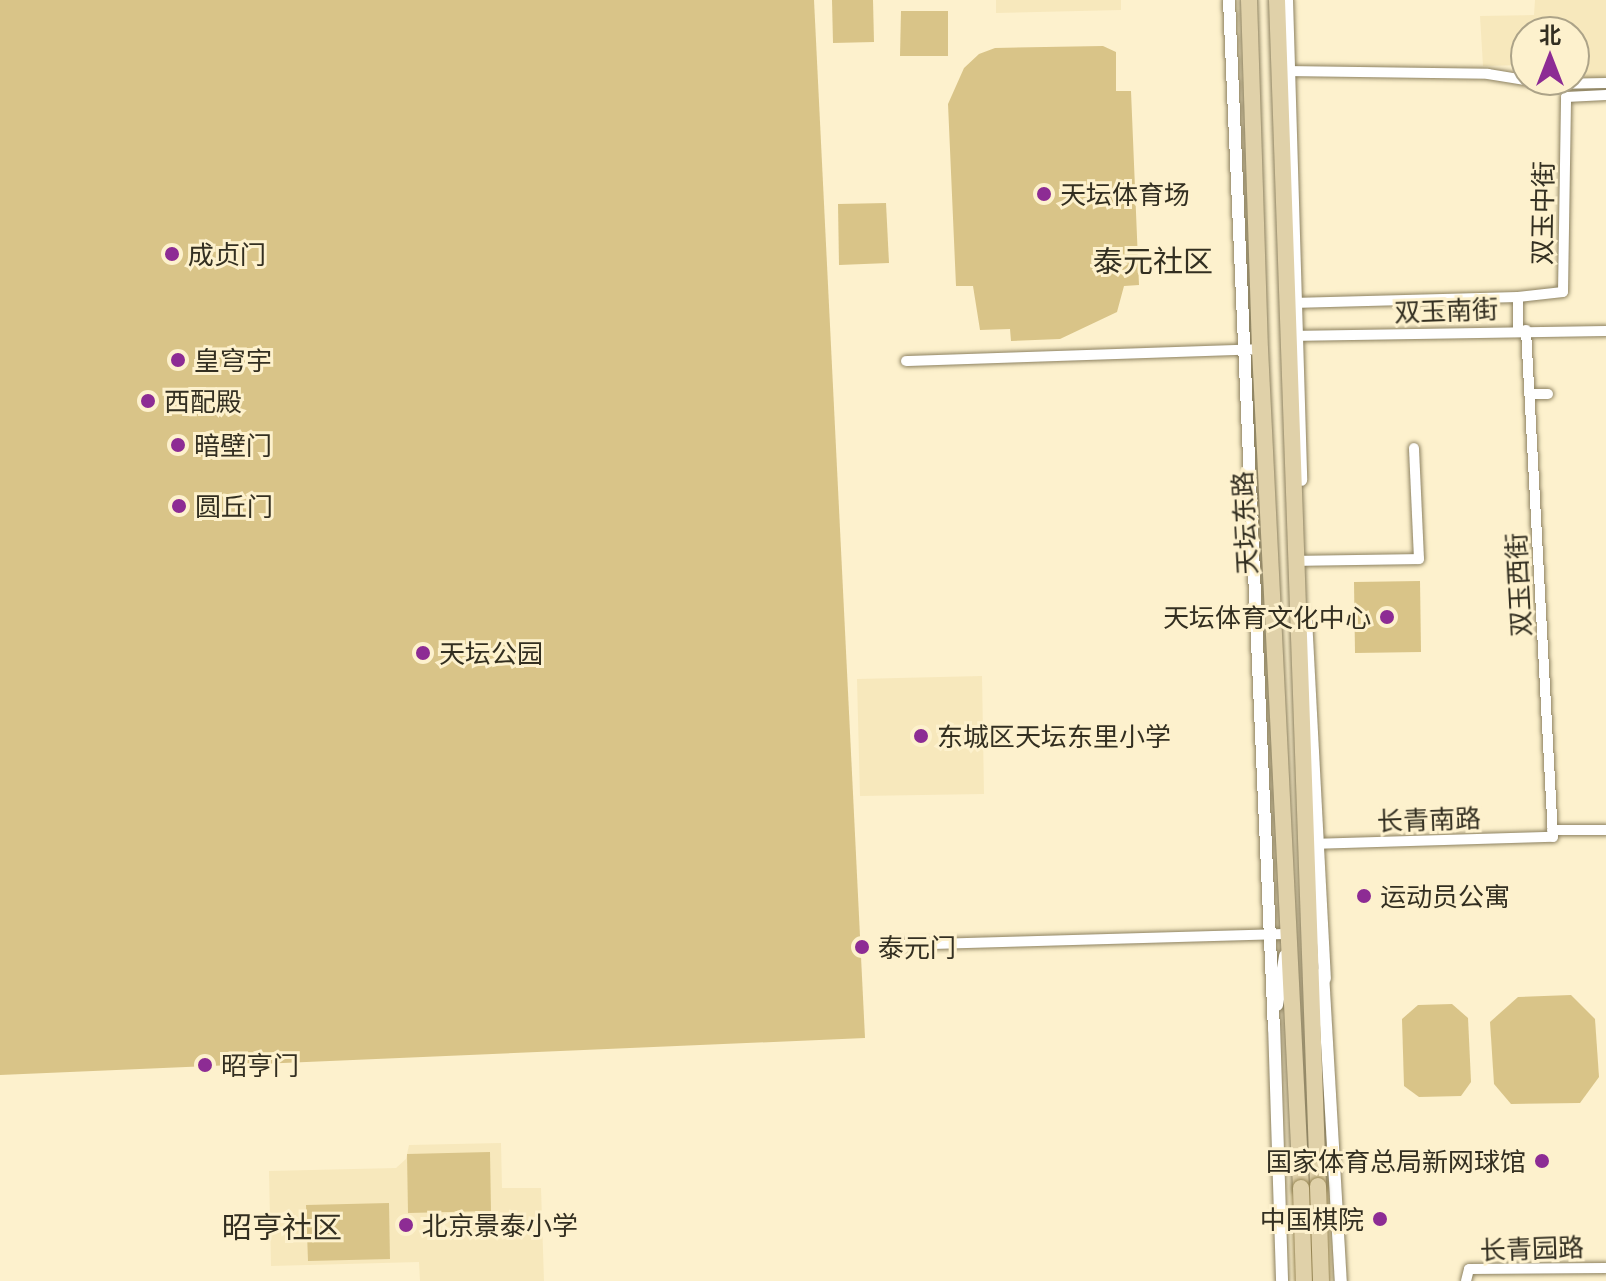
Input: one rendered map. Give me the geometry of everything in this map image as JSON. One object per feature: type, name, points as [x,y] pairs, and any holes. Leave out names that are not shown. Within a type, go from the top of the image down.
[{"type":"main road","name":"天坛东路","points":[[1249,0],[1260,349],[1288,934],[1310,1187]]},
{"type":"main road","name":"天坛东路","points":[[1277,0],[1285,71],[1299,561],[1312,844],[1309,915],[1310,1187]]},
{"type":"main road","points":[[1304,1281],[1310,1187]]},
{"type":"main road","points":[[1310,1187],[1321,1281]]},
{"type":"street","points":[[1229,0],[1241,349],[1274,1029],[1282,1281]]},
{"type":"street","points":[[1287,0],[1285,71],[1488,74],[1550,84],[1606,83]]},
{"type":"street","name":"双玉中街","points":[[1522,330],[1518,297],[1563,292],[1566,97],[1606,95]]},
{"type":"street","points":[[1292,303],[1518,297]]},
{"type":"street","name":"双玉西街","points":[[1522,330],[1530,394],[1552,834]]},
{"type":"street","name":"双玉南街","points":[[1293,336],[1606,331]]},
{"type":"street","points":[[906,361],[1260,349]]},
{"type":"street","points":[[1530,394],[1548,394]]},
{"type":"street","points":[[1299,561],[1419,559],[1414,448]]},
{"type":"street","name":"长青南路","points":[[1312,844],[1606,830]]},
{"type":"street","points":[[1312,844],[1325,979],[1341,1281]]},
{"type":"street","points":[[1309,915],[1325,979]]},
{"type":"street","points":[[893,945],[1288,934],[1274,1029]]},
{"type":"street","points":[[1280,1250],[1340,1248]]},
{"type":"street","name":"长青园路","points":[[1466,1281],[1469,1269],[1606,1268]]},
{"type":"shaded area","name":"天坛公园","points":[[0,0],[814,0],[865,1038],[0,1075]]},
{"type":"shaded area","points":[[832,0],[873,0],[874,42],[833,43]]},
{"type":"shaded area","points":[[996,0],[1121,0],[1121,10],[996,13]]},
{"type":"shaded area","points":[[1535,0],[1606,0],[1606,80],[1590,80],[1590,16],[1510,16],[1510,65],[1483,66],[1480,16],[1534,15]]},
{"type":"shaded area","points":[[901,11],[948,11],[948,56],[900,56]]},
{"type":"shaded area","name":"天坛体育场","points":[[1103,46],[1116,52],[1116,91],[1131,91],[1139,285],[1124,286],[1117,312],[1060,339],[1011,341],[1010,329],[980,330],[973,286],[956,286],[948,104],[964,68],[979,54],[995,48]]},
{"type":"shaded area","points":[[886,203],[889,263],[839,265],[838,204]]},
{"type":"shaded area","name":"天坛体育文化中心","points":[[1420,581],[1421,652],[1355,653],[1354,582]]},
{"type":"shaded area","name":"东城区天坛东里小学","points":[[982,676],[984,794],[860,796],[857,679]]},
{"type":"shaded area","points":[[1571,995],[1595,1019],[1599,1077],[1580,1103],[1511,1104],[1494,1084],[1490,1022],[1518,997]]},
{"type":"shaded area","points":[[1452,1004],[1468,1018],[1471,1082],[1461,1096],[1419,1097],[1404,1086],[1402,1019],[1418,1005]]},
{"type":"shaded area","name":"北京景泰小学","points":[[501,1143],[502,1188],[541,1188],[544,1281],[420,1281],[419,1262],[271,1266],[269,1171],[396,1168],[406,1159],[409,1145]]},
{"type":"shaded area","points":[[490,1152],[491,1211],[408,1213],[407,1154]]},
{"type":"shaded area","points":[[389,1203],[390,1259],[308,1261],[306,1205]]},
{"type":"place","name":"天坛体育场","points":[[1044,194]]},
{"type":"place","name":"成贞门","points":[[172,254]]},
{"type":"place","name":"皇穹宇","points":[[178,360]]},
{"type":"place","name":"西配殿","points":[[148,401]]},
{"type":"place","name":"暗壁门","points":[[178,445]]},
{"type":"place","name":"圆丘门","points":[[179,506]]},
{"type":"place","name":"天坛体育文化中心","points":[[1387,617]]},
{"type":"place","name":"天坛公园","points":[[423,653]]},
{"type":"place","name":"东城区天坛东里小学","points":[[921,736]]},
{"type":"place","name":"运动员公寓","points":[[1364,896]]},
{"type":"place","name":"泰元门","points":[[862,947]]},
{"type":"place","name":"昭亨门","points":[[205,1065]]},
{"type":"place","name":"国家体育总局新网球馆","points":[[1542,1161]]},
{"type":"place","name":"中国棋院","points":[[1380,1219]]},
{"type":"place","name":"北京景泰小学","points":[[406,1225]]},
{"type":"district","name":"泰元社区","points":[[1153,260]]},
{"type":"district","name":"昭亨社区","points":[[282,1226]]}]
